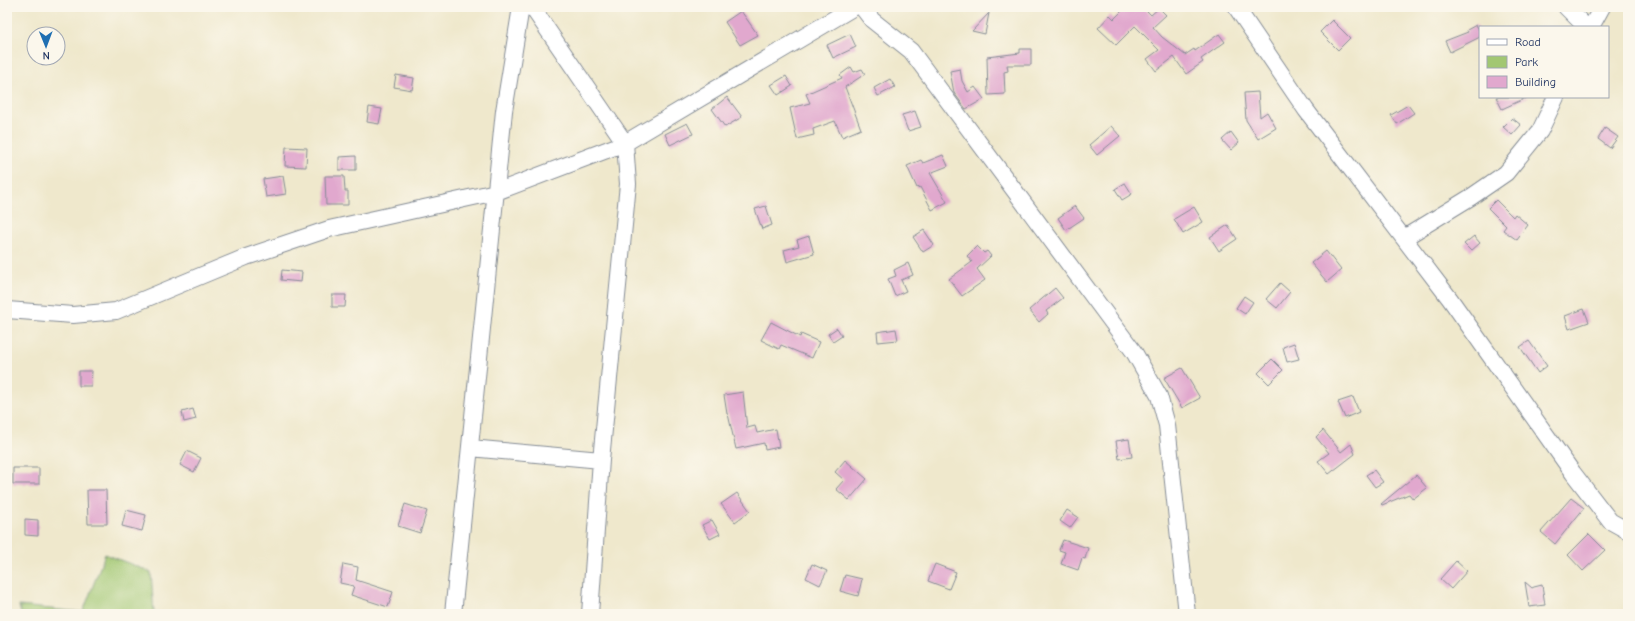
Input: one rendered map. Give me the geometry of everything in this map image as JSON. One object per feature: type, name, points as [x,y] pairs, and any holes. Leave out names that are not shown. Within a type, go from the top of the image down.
[{"type":"street","points":[[453,614],[504,111],[521,7]]},
{"type":"street","points":[[532,7],[625,143],[628,184],[601,460],[590,614]]},
{"type":"street","points":[[7,310],[73,315],[116,311],[246,257],[329,229],[496,192],[625,143],[854,7]]},
{"type":"street","points":[[862,7],[872,20],[911,51],[1134,352],[1159,396],[1167,425],[1187,614]]},
{"type":"street","points":[[1236,7],[1306,110],[1450,299],[1520,400],[1610,521],[1628,531]]},
{"type":"street","points":[[1566,7],[1585,26]]},
{"type":"street","points":[[1592,26],[1602,7]]},
{"type":"street","points":[[1404,238],[1471,197],[1506,173],[1540,131],[1556,98]]},
{"type":"street","points":[[470,448],[601,460]]},
{"type":"green space","points":[[105,554],[151,572],[154,614],[21,614],[19,606],[83,612]]},
{"type":"building","points":[[1126,7],[1143,7],[1151,15],[1159,8],[1166,15],[1153,27],[1162,37],[1185,55],[1194,49],[1195,51],[1219,34],[1225,42],[1201,59],[1203,62],[1186,74],[1174,57],[1156,71],[1147,59],[1159,50],[1135,26],[1116,45],[1098,28],[1110,15],[1114,19]]},
{"type":"building","points":[[741,11],[758,35],[740,45],[725,22]]},
{"type":"building","points":[[989,13],[985,34],[972,31]]},
{"type":"building","points":[[1332,20],[1350,38],[1338,50],[1320,32]]},
{"type":"building","points":[[1476,25],[1479,30],[1479,38],[1450,52],[1445,41],[1468,32],[1467,30]]},
{"type":"building","points":[[850,34],[856,47],[833,58],[827,45]]},
{"type":"building","points":[[1020,49],[1031,49],[1031,65],[1007,65],[1008,71],[1004,72],[1005,94],[988,95],[987,57],[1020,53]]},
{"type":"building","points":[[851,67],[854,72],[862,69],[865,74],[845,87],[861,129],[842,137],[835,121],[813,129],[814,135],[797,139],[790,108],[810,103],[806,94],[842,78],[840,75]]},
{"type":"building","points":[[960,69],[962,81],[968,92],[975,87],[984,99],[966,109],[954,93],[950,71]]},
{"type":"building","points":[[396,75],[414,78],[412,90],[394,87]]},
{"type":"building","points":[[786,76],[792,86],[778,95],[771,85]]},
{"type":"building","points":[[890,79],[895,87],[878,96],[874,88]]},
{"type":"building","points":[[1258,92],[1260,117],[1267,112],[1276,128],[1258,139],[1246,120],[1244,93]]},
{"type":"building","points":[[727,97],[742,117],[725,127],[712,109]]},
{"type":"building","points":[[1496,98],[1526,98],[1502,109]]},
{"type":"building","points":[[1408,105],[1414,113],[1397,124],[1391,115]]},
{"type":"building","points":[[369,107],[382,109],[379,124],[367,122]]},
{"type":"building","points":[[915,111],[921,127],[908,131],[902,115]]},
{"type":"building","points":[[1512,118],[1521,125],[1512,135],[1503,127]]},
{"type":"building","points":[[687,123],[693,134],[670,145],[665,134]]},
{"type":"building","points":[[1111,126],[1120,136],[1097,155],[1089,145]]},
{"type":"building","points":[[1605,128],[1618,137],[1610,148],[1598,139]]},
{"type":"building","points":[[1231,132],[1239,143],[1231,150],[1222,140]]},
{"type":"building","points":[[286,147],[307,148],[306,167],[285,166]]},
{"type":"building","points":[[943,155],[948,166],[930,173],[947,202],[932,210],[920,187],[917,188],[907,166],[921,160],[923,163]]},
{"type":"building","points":[[356,156],[356,170],[339,170],[339,157]]},
{"type":"building","points":[[283,176],[286,194],[266,197],[263,179]]},
{"type":"building","points":[[325,176],[344,176],[345,191],[348,191],[348,205],[326,205]]},
{"type":"building","points":[[1125,183],[1132,194],[1122,200],[1115,189]]},
{"type":"building","points":[[1496,200],[1513,217],[1515,214],[1528,225],[1517,240],[1503,230],[1506,226],[1488,208]]},
{"type":"building","points":[[766,206],[772,225],[762,229],[755,209]]},
{"type":"building","points":[[1075,206],[1084,218],[1066,230],[1058,218]]},
{"type":"building","points":[[1194,207],[1203,222],[1183,234],[1174,219]]},
{"type":"building","points":[[1228,225],[1237,239],[1219,251],[1210,237]]},
{"type":"building","points":[[924,230],[934,245],[923,252],[913,237]]},
{"type":"building","points":[[809,236],[814,254],[787,262],[784,250],[799,246],[797,240]]},
{"type":"building","points":[[1474,236],[1480,243],[1471,251],[1464,244]]},
{"type":"building","points":[[977,246],[984,253],[987,251],[991,256],[977,269],[985,280],[962,296],[949,279],[972,262],[967,256]]},
{"type":"building","points":[[1326,251],[1341,270],[1327,282],[1311,263]]},
{"type":"building","points":[[908,263],[913,275],[901,280],[906,291],[895,296],[888,279],[896,276],[894,270]]},
{"type":"building","points":[[282,270],[302,272],[301,282],[281,280]]},
{"type":"building","points":[[1280,283],[1290,292],[1277,308],[1266,299]]},
{"type":"building","points":[[1055,288],[1063,298],[1046,311],[1048,314],[1039,322],[1029,310]]},
{"type":"building","points":[[332,295],[346,295],[345,307],[332,307]]},
{"type":"building","points":[[1244,296],[1253,302],[1245,314],[1236,308]]},
{"type":"building","points":[[1584,309],[1589,322],[1569,329],[1565,316]]},
{"type":"building","points":[[771,322],[800,337],[801,334],[819,342],[812,358],[781,345],[779,349],[761,340]]},
{"type":"building","points":[[837,328],[842,336],[833,342],[828,334]]},
{"type":"building","points":[[896,329],[898,340],[878,342],[877,332]]},
{"type":"building","points":[[1529,341],[1547,366],[1538,373],[1520,347]]},
{"type":"building","points":[[1294,343],[1299,359],[1287,362],[1283,347]]},
{"type":"building","points":[[1272,359],[1283,370],[1269,384],[1258,373]]},
{"type":"building","points":[[1182,368],[1200,398],[1182,408],[1164,378]]},
{"type":"building","points":[[79,371],[92,371],[91,386],[79,386]]},
{"type":"building","points":[[743,392],[747,428],[755,426],[757,433],[776,429],[779,447],[765,450],[764,443],[736,449],[724,395]]},
{"type":"building","points":[[1353,397],[1359,412],[1345,418],[1338,402]]},
{"type":"building","points":[[193,409],[196,419],[184,422],[182,412]]},
{"type":"building","points":[[1323,430],[1341,452],[1351,444],[1355,454],[1329,474],[1318,461],[1329,453],[1316,437]]},
{"type":"building","points":[[1129,439],[1132,457],[1119,459],[1116,441]]},
{"type":"building","points":[[187,451],[201,458],[194,472],[180,465]]},
{"type":"building","points":[[845,460],[867,479],[849,500],[836,489],[844,480],[835,472]]},
{"type":"building","points":[[13,468],[39,468],[39,484],[13,484]]},
{"type":"building","points":[[1374,470],[1383,482],[1375,487],[1366,475]]},
{"type":"building","points":[[1416,475],[1427,488],[1413,499],[1409,494],[1382,505],[1381,504]]},
{"type":"building","points":[[87,490],[106,490],[107,524],[88,524]]},
{"type":"building","points":[[737,493],[750,511],[735,522],[721,504]]},
{"type":"building","points":[[1571,498],[1584,508],[1555,544],[1541,532]]},
{"type":"building","points":[[405,504],[427,511],[420,533],[398,526]]},
{"type":"building","points":[[126,510],[146,515],[142,531],[122,526]]},
{"type":"building","points":[[1067,510],[1078,517],[1070,528],[1060,521]]},
{"type":"building","points":[[25,519],[38,520],[38,536],[25,535]]},
{"type":"building","points":[[712,520],[720,534],[710,539],[702,525]]},
{"type":"building","points":[[1589,534],[1605,550],[1583,571],[1568,555]]},
{"type":"building","points":[[1063,540],[1088,548],[1085,559],[1082,558],[1078,570],[1061,564],[1065,552],[1059,550]]},
{"type":"building","points":[[1456,561],[1467,571],[1451,589],[1440,579]]},
{"type":"building","points":[[343,564],[358,567],[356,580],[393,592],[388,607],[351,595],[354,586],[340,583]]},
{"type":"building","points":[[812,564],[827,571],[820,585],[806,578]]},
{"type":"building","points":[[935,564],[956,572],[949,589],[928,581]]},
{"type":"building","points":[[845,575],[862,579],[858,596],[840,591]]},
{"type":"building","points":[[1525,582],[1532,588],[1542,585],[1545,605],[1529,607]]}]
